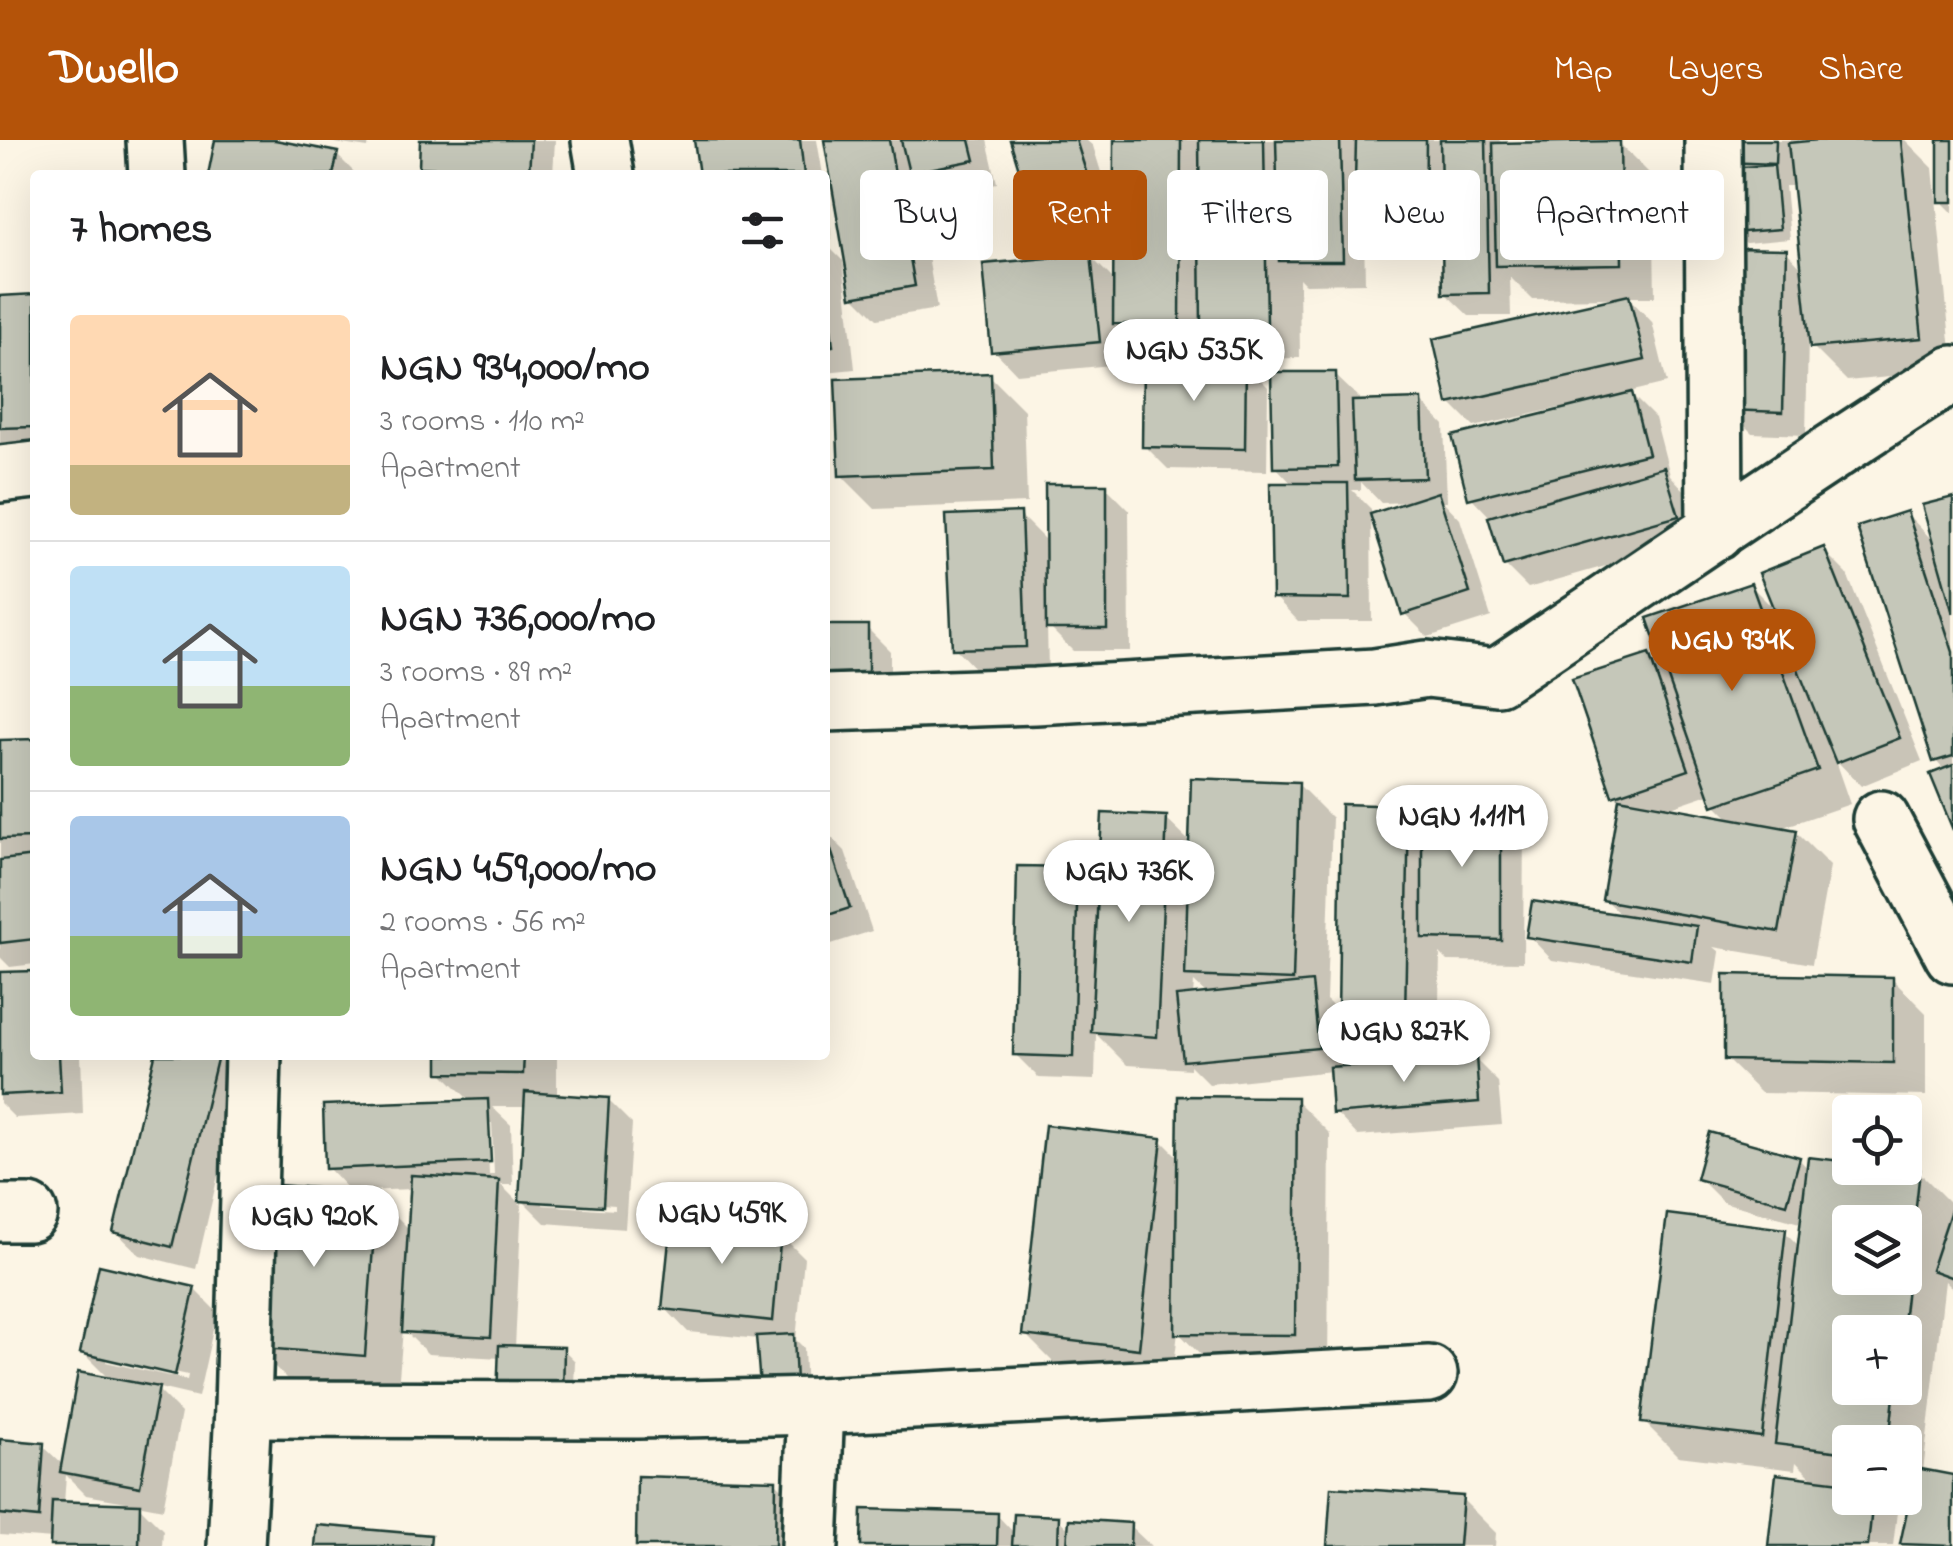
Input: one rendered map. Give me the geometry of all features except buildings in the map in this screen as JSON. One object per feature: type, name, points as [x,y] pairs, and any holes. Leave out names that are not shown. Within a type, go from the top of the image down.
[{"type":"street","points":[[156,140],[157,170]]},
{"type":"street","points":[[600,140],[605,170]]},
{"type":"street","points":[[1713,140],[1715,532]]},
{"type":"street","points":[[830,703],[1375,678],[1427,669],[1497,677],[1804,468],[1953,374]]},
{"type":"street","points":[[0,474],[30,471]]},
{"type":"street","points":[[1881,819],[1953,955]]},
{"type":"street","points":[[236,1546],[253,1060]]},
{"type":"street","points":[[243,1409],[638,1410],[816,1406],[1429,1374]]},
{"type":"street","points":[[810,1546],[816,1406]]}]
